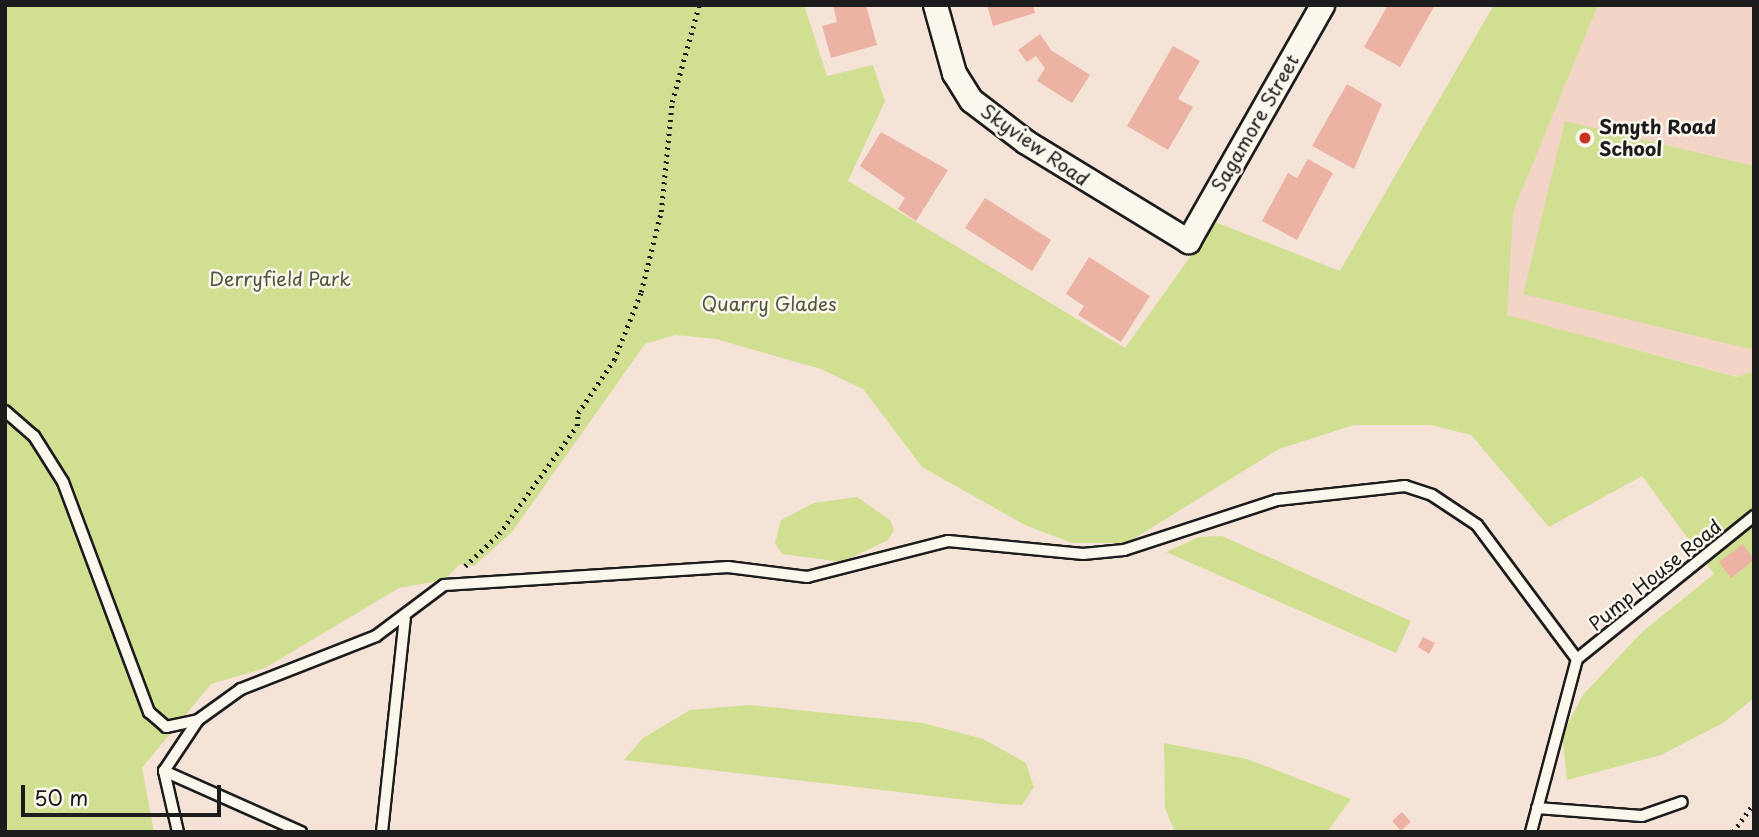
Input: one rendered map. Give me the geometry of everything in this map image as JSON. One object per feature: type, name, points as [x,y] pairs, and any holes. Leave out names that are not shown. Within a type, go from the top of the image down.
[{"type":"street","name":"Skyview Road","points":[[935,5],[954,73],[971,100],[1038,150],[1188,241]]},
{"type":"street","name":"Sagamore Street","points":[[1188,241],[1322,5]]},
{"type":"lane","points":[[5,411],[34,436],[63,482],[149,712],[166,727],[198,720]]},
{"type":"lane","points":[[178,832],[164,771],[198,720],[241,689],[405,618],[444,585],[728,567],[807,577],[948,541],[1097,553],[1277,500],[1380,484],[1432,495],[1477,525],[1577,659],[1531,832]]},
{"type":"lane","name":"Pump House Road","points":[[1577,659],[1754,516]]},
{"type":"lane","points":[[382,832],[405,618]]},
{"type":"lane","points":[[164,771],[301,832]]},
{"type":"lane","points":[[1537,808],[1642,816],[1682,802]]},
{"type":"path","points":[[444,585],[499,534],[577,426],[578,413],[614,360],[641,292],[661,212],[672,102],[699,5]]},
{"type":"path","points":[[1732,832],[1754,803]]},
{"type":"shaded area","name":"Smyth Road School","points":[[1494,5],[1754,5],[1754,381],[1340,271]]},
{"type":"green space","points":[[5,5],[804,5],[827,76],[873,65],[885,101],[848,181],[1125,348],[1215,222],[1340,271],[1494,5],[1598,5],[1513,212],[1507,315],[1737,377],[1754,371],[1754,698],[1723,723],[1661,755],[1567,780],[1562,735],[1583,695],[1642,632],[1714,574],[1642,476],[1549,527],[1471,435],[1431,425],[1354,425],[1279,449],[1127,543],[1072,543],[1025,525],[922,467],[863,389],[821,369],[716,339],[675,335],[645,344],[512,532],[474,566],[460,564],[444,580],[399,588],[265,668],[211,684],[142,768],[154,832],[5,832]]},
{"type":"green space","points":[[1565,121],[1754,166],[1754,350],[1523,294]]},
{"type":"green space","points":[[857,497],[890,520],[894,530],[888,540],[842,562],[782,554],[775,543],[781,520],[814,503]]},
{"type":"green space","points":[[1222,536],[1411,621],[1396,653],[1166,552],[1199,537]]},
{"type":"green space","points":[[749,705],[923,723],[983,739],[1026,763],[1034,787],[1022,805],[1001,804],[624,760],[643,738],[690,710]]},
{"type":"green space","points":[[1164,743],[1247,759],[1351,799],[1327,832],[1175,832],[1165,808]]},
{"type":"building","points":[[833,5],[866,5],[877,45],[831,58],[822,26],[837,22]]},
{"type":"building","points":[[987,5],[1033,5],[1035,13],[993,26]]},
{"type":"building","points":[[1388,5],[1435,5],[1400,67],[1364,47]]},
{"type":"building","points":[[1040,34],[1051,50],[1090,75],[1072,103],[1037,81],[1045,68],[1036,56],[1027,62],[1018,50]]},
{"type":"building","points":[[1173,46],[1200,61],[1178,99],[1193,107],[1168,150],[1127,126]]},
{"type":"building","points":[[1347,84],[1382,104],[1354,169],[1312,146]]},
{"type":"building","points":[[881,132],[948,170],[916,221],[898,209],[905,198],[860,166]]},
{"type":"building","points":[[1308,159],[1333,173],[1297,240],[1262,221],[1288,173],[1297,178]]},
{"type":"building","points":[[985,198],[1051,240],[1032,271],[965,228]]},
{"type":"building","points":[[1089,257],[1150,296],[1121,342],[1078,315],[1084,306],[1066,294]]},
{"type":"building","points":[[1743,544],[1754,560],[1731,578],[1719,562]]},
{"type":"building","points":[[1423,637],[1435,643],[1429,654],[1418,647]]},
{"type":"building","points":[[1402,812],[1411,822],[1401,831],[1392,821]]},
{"type":"place","name":"Smyth Road School","points":[[1585,138]]},
{"type":"park label","name":"Derryfield Park","points":[[280,279]]},
{"type":"park label","name":"Quarry Glades","points":[[769,304]]}]
